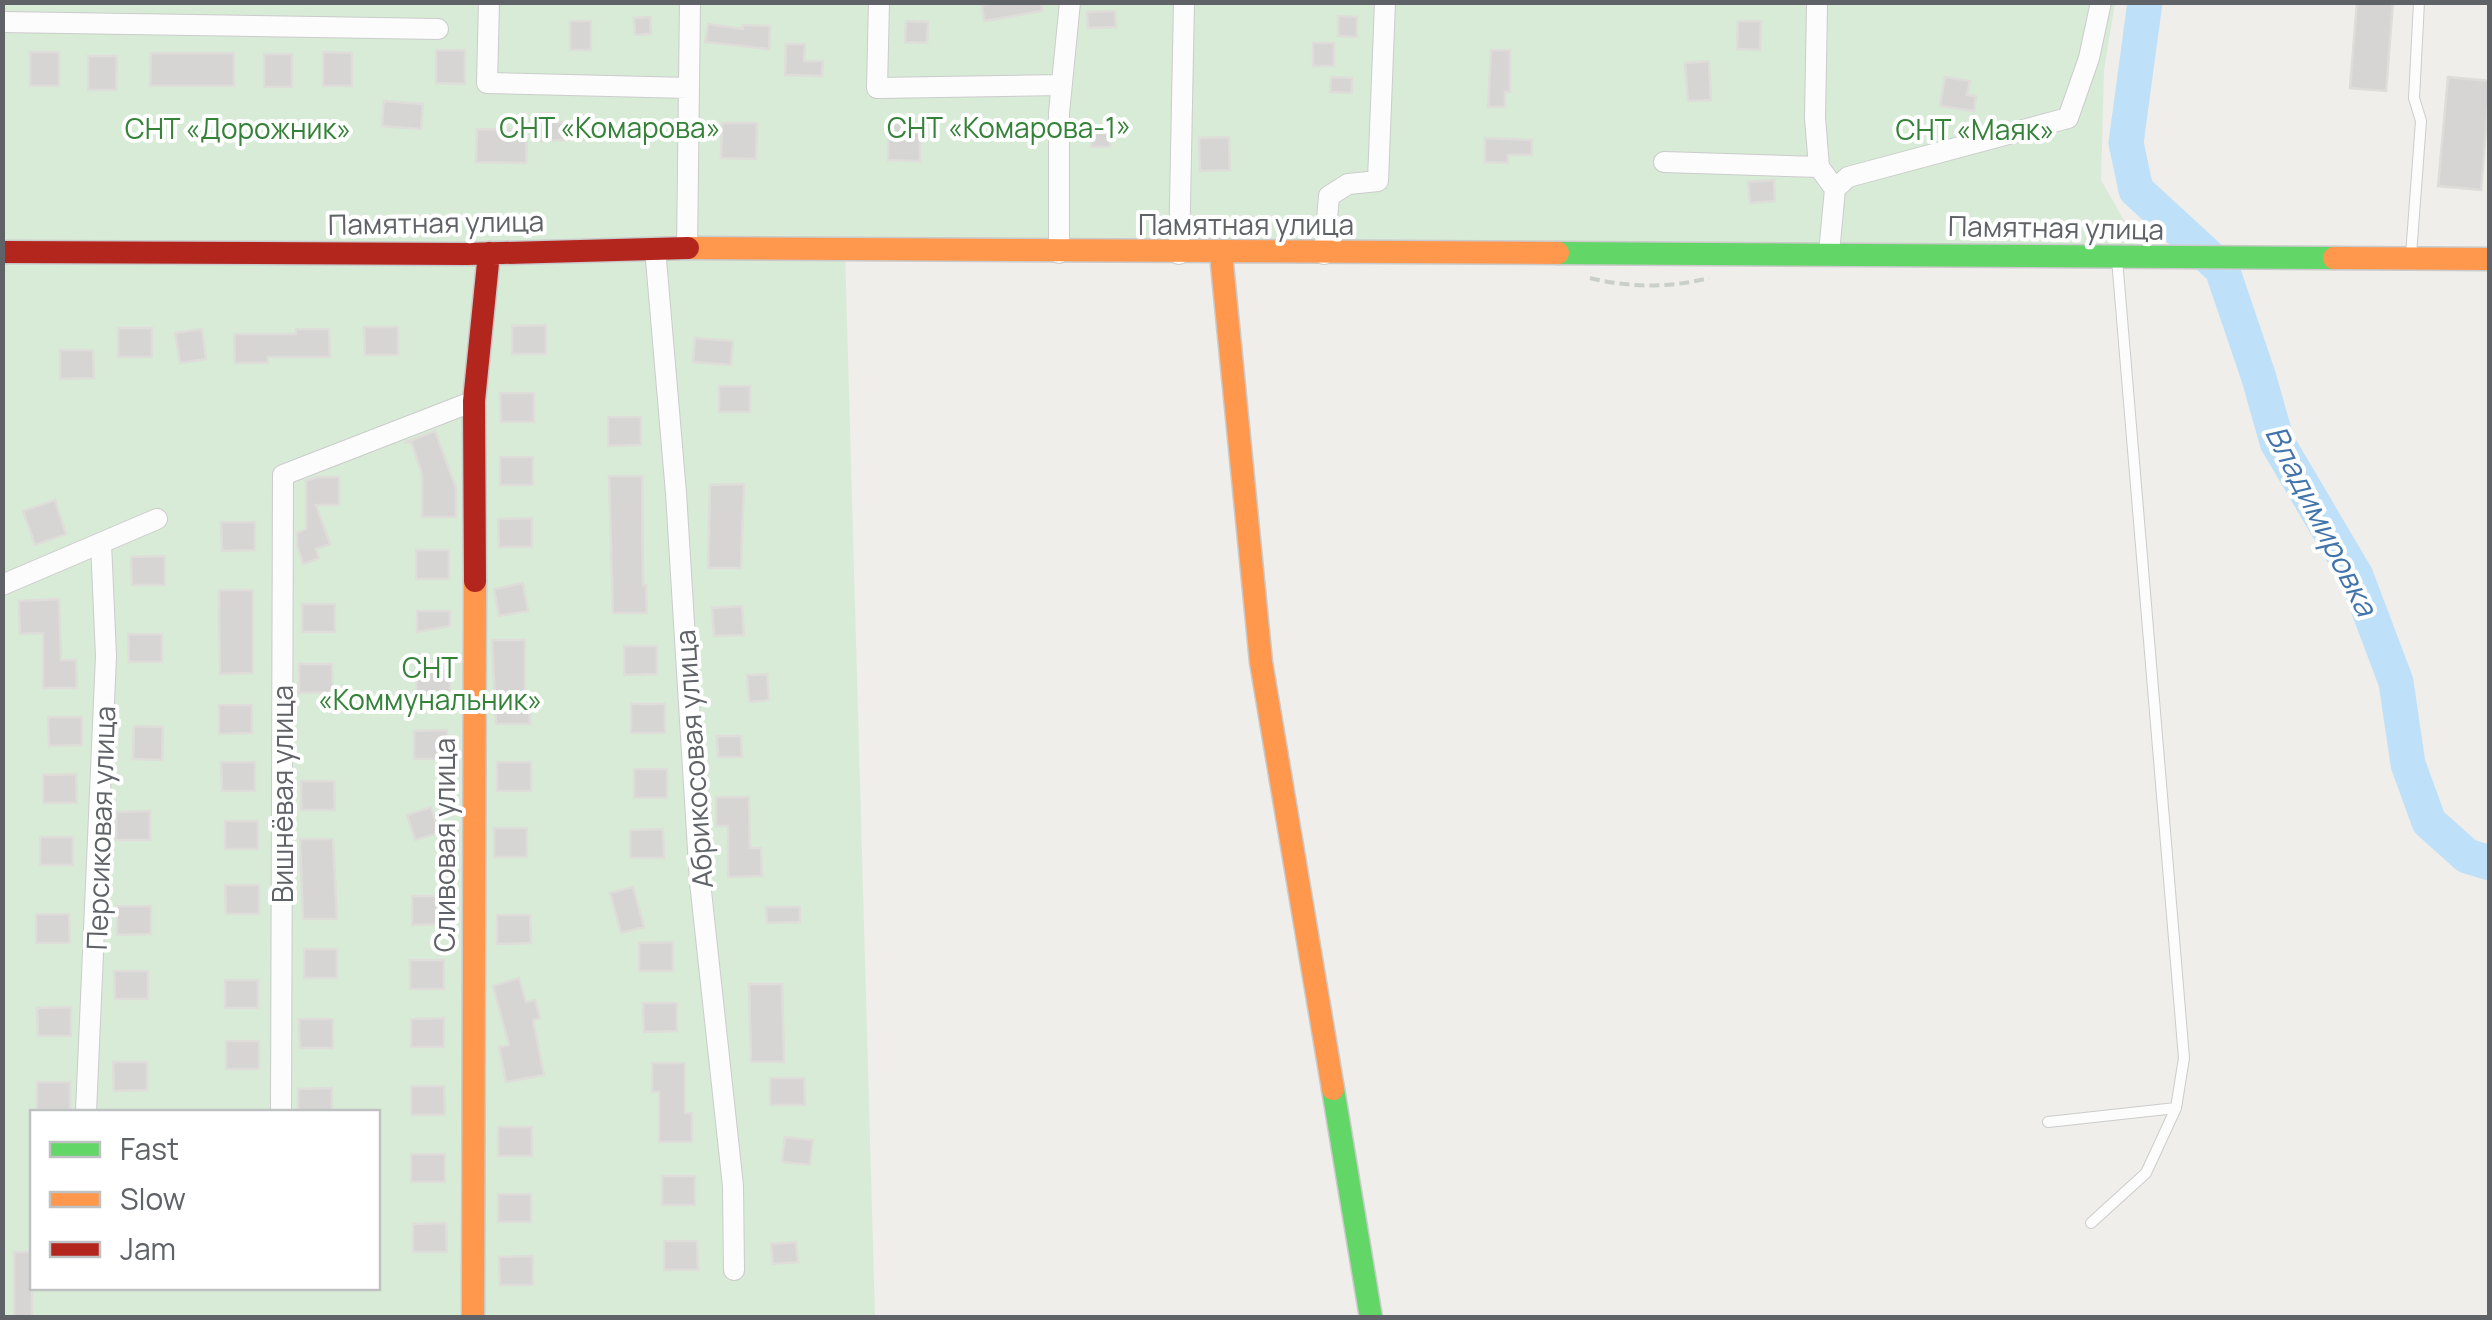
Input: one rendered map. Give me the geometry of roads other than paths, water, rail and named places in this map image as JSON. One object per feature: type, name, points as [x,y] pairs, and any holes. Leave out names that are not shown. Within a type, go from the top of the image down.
[{"type":"street","points":[[489,2],[487,82],[689,88]]},
{"type":"street","points":[[688,249],[690,2]]},
{"type":"street","points":[[879,2],[877,88],[1062,85]]},
{"type":"street","points":[[1059,253],[1058,114],[1070,2]]},
{"type":"street","points":[[1179,254],[1184,2]]},
{"type":"street","points":[[1324,254],[1329,196],[1348,184],[1378,181],[1385,2]]},
{"type":"street","points":[[1835,189],[1848,177],[2068,118],[2089,58],[2101,2]]},
{"type":"street","points":[[1817,6],[1815,118],[1819,167],[1835,189],[1830,253]]},
{"type":"street","points":[[2,22],[438,29]]},
{"type":"street","points":[[1664,162],[1819,167]]},
{"type":"street","name":"Памятная улица","points":[[2,252],[489,253],[655,248],[2490,259]]},
{"type":"street","name":"Абрикосовая улица","points":[[655,248],[676,493],[700,882],[734,1186],[734,1270]]},
{"type":"street","name":"Сливовая улица","points":[[472,1318],[476,1047],[474,401],[489,253]]},
{"type":"street","points":[[1221,254],[1261,662],[1372,1318]]},
{"type":"street","name":"Вишнёвая улица","points":[[281,1110],[283,474],[474,401]]},
{"type":"street","points":[[2,585],[157,518]]},
{"type":"street","name":"Персиковая улица","points":[[86,1110],[106,656],[100,542]]},
{"type":"lane","points":[[2411,259],[2421,121],[2414,98],[2419,2]]},
{"type":"lane","points":[[2092,1222],[2146,1173],[2176,1108],[2184,1058],[2117,258]]},
{"type":"lane","points":[[2048,1122],[2176,1108]]},
{"type":"waterway","name":"Владимировка","points":[[2145,2],[2126,143],[2136,190],[2222,269],[2277,442],[2356,576],[2396,682],[2408,764],[2429,822],[2467,856],[2490,863]]},
{"type":"park label","name":"СНТ «Комарова»","points":[[610,127]]},
{"type":"park label","name":"СНТ «Комарова-1»","points":[[1009,127]]},
{"type":"park label","name":"СНТ «Дорожник»","points":[[238,128]]},
{"type":"park label","name":"СНТ «Маяк»","points":[[1975,129]]},
{"type":"park label","name":"СНТ «Коммунальник»","points":[[430,683]]}]
